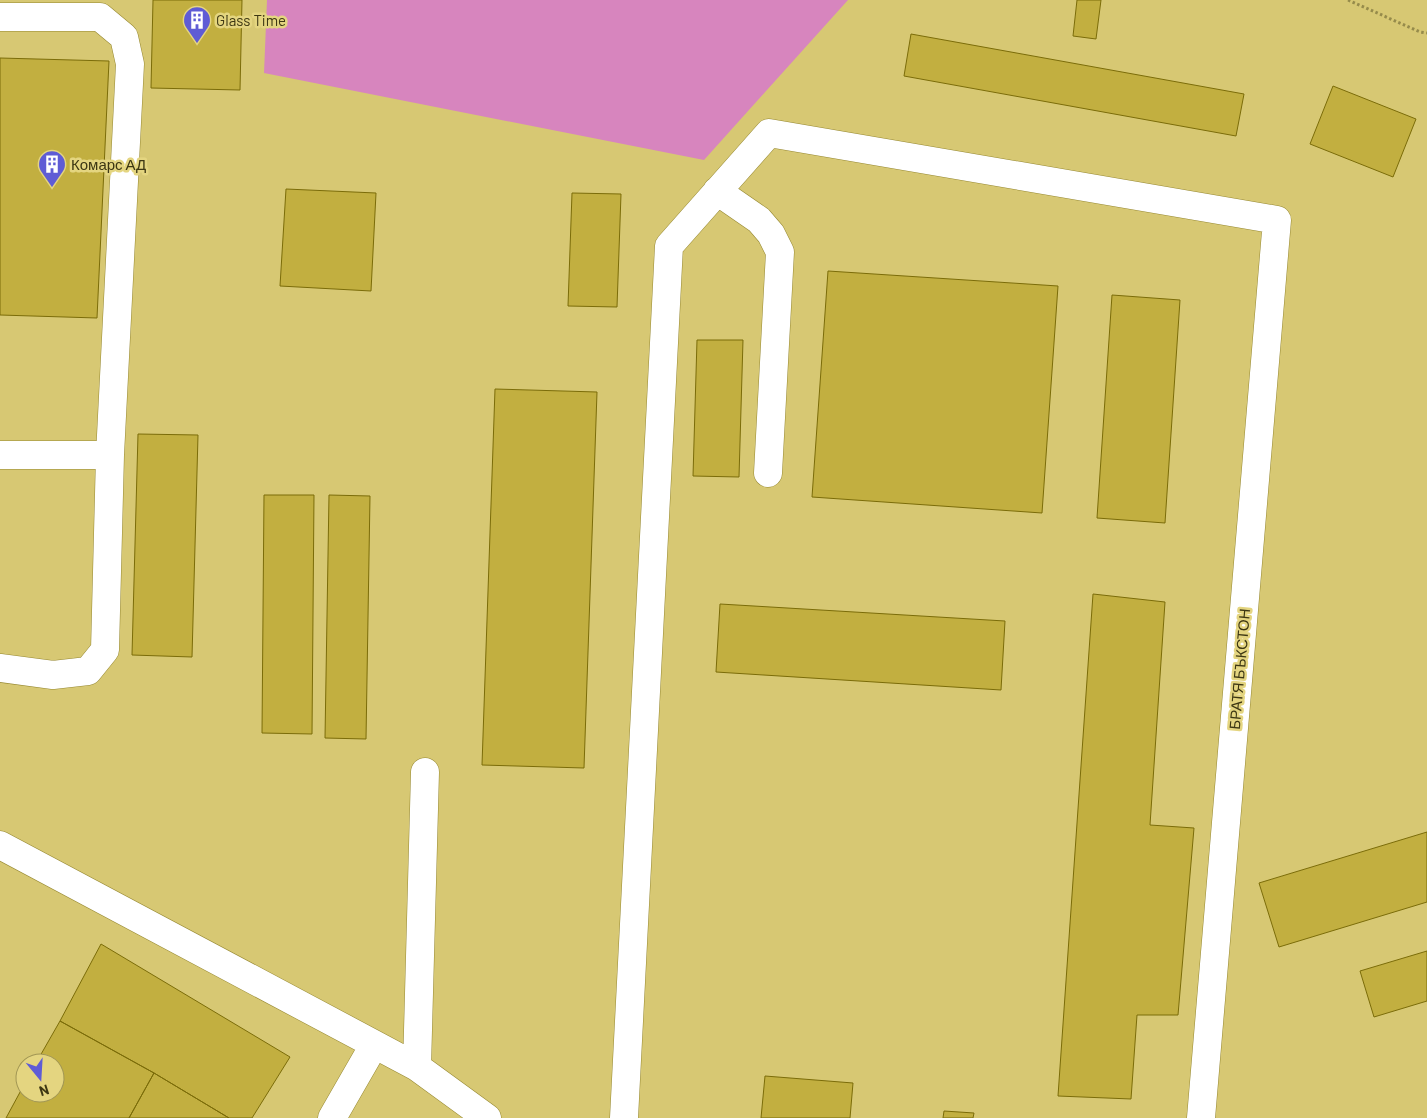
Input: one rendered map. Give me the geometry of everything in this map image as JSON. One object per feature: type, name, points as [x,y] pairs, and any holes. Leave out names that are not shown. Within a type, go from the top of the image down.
[{"type":"street","points":[[0,17],[100,17],[124,37],[130,64],[110,456],[105,650],[88,671],[53,675],[0,668]]},
{"type":"street","name":"БРАТЯ БЪКСТОН","points":[[717,191],[768,132],[1277,220],[1201,1118]]},
{"type":"street","points":[[624,1118],[669,246],[717,191],[759,220],[771,234],[780,252],[768,473]]},
{"type":"street","points":[[0,455],[110,456]]},
{"type":"street","points":[[417,1067],[425,772]]},
{"type":"street","points":[[0,845],[417,1067],[487,1118]]},
{"type":"street","points":[[332,1118],[374,1045]]},
{"type":"path","points":[[1348,0],[1420,32],[1427,33]]},
{"type":"shaded area","points":[[267,0],[848,0],[704,160],[264,73]]},
{"type":"building","name":"Glass Time","points":[[153,0],[242,0],[240,90],[151,88]]},
{"type":"building","points":[[1077,0],[1101,0],[1096,39],[1073,36]]},
{"type":"building","points":[[911,34],[1244,94],[1236,136],[904,76]]},
{"type":"building","name":"Комарс АД","points":[[0,58],[109,61],[97,318],[0,315]]},
{"type":"building","points":[[1333,86],[1416,119],[1393,177],[1310,144]]},
{"type":"building","points":[[286,189],[376,193],[371,291],[280,286]]},
{"type":"building","points":[[572,193],[621,194],[617,307],[568,306]]},
{"type":"building","points":[[828,271],[1058,286],[1042,513],[812,497]]},
{"type":"building","points":[[1112,295],[1180,300],[1165,523],[1097,518]]},
{"type":"building","points":[[697,340],[743,340],[739,477],[693,476]]},
{"type":"building","points":[[495,389],[597,392],[584,768],[482,765]]},
{"type":"building","points":[[138,434],[198,435],[192,657],[132,655]]},
{"type":"building","points":[[264,495],[314,495],[312,734],[262,733]]},
{"type":"building","points":[[329,495],[370,496],[366,739],[325,738]]},
{"type":"building","points":[[1093,594],[1165,602],[1150,825],[1194,828],[1178,1015],[1137,1015],[1131,1099],[1058,1096]]},
{"type":"building","points":[[720,604],[1005,621],[1001,690],[716,672]]},
{"type":"building","points":[[1427,832],[1427,902],[1279,947],[1259,883]]},
{"type":"building","points":[[101,944],[290,1057],[252,1118],[229,1118],[154,1073],[60,1021]]},
{"type":"building","points":[[1427,951],[1427,1001],[1374,1017],[1360,971]]},
{"type":"building","points":[[60,1021],[154,1073],[129,1118],[6,1118],[15,1101],[15,1103],[65,1103],[65,1053],[42,1053]]},
{"type":"building","points":[[154,1073],[229,1118],[129,1118]]},
{"type":"building","points":[[765,1076],[853,1083],[850,1118],[761,1118]]},
{"type":"building","points":[[944,1111],[974,1113],[973,1118],[943,1118]]},
{"type":"place","name":"Glass Time","points":[[197,44]]},
{"type":"place","name":"Комарс АД","points":[[52,188]]}]
